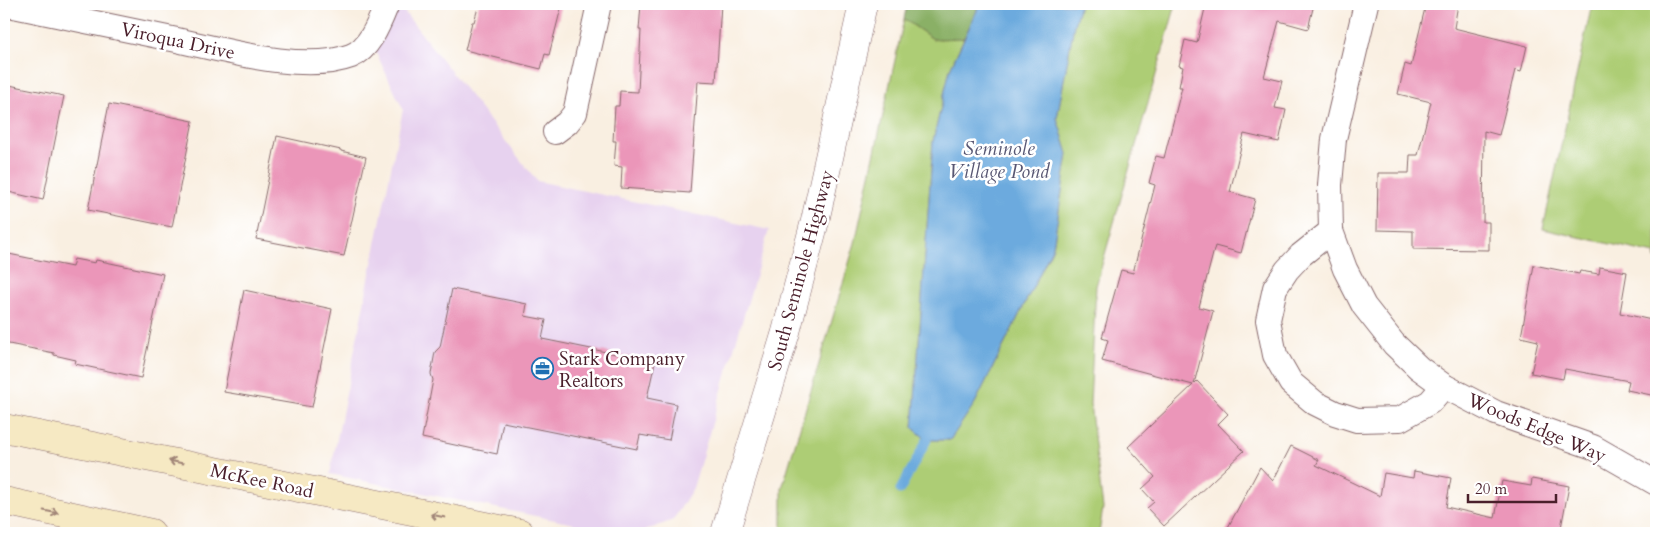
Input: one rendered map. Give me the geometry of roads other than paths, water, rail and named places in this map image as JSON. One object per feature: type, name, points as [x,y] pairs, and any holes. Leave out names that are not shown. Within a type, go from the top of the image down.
[{"type":"main road","name":"McKee Road","points":[[4,428],[520,533]]},
{"type":"main road","points":[[4,501],[151,533]]},
{"type":"street","name":"Viroqua Drive","points":[[4,4],[297,63],[324,62],[353,55],[370,40],[387,4]]},
{"type":"street","points":[[555,132],[567,123],[575,113],[599,4]]},
{"type":"street","name":"South Seminole Highway","points":[[725,533],[786,332],[815,221],[863,4]]},
{"type":"street","name":"Woods Edge Way","points":[[1366,4],[1334,139],[1330,185],[1331,231],[1345,269],[1364,306],[1394,344],[1419,368],[1444,386],[1496,413],[1593,447],[1656,483]]},
{"type":"street","name":"Woods Edge Way","points":[[1331,231],[1301,255],[1287,270],[1275,288],[1268,320],[1275,355],[1291,383],[1315,403],[1335,413],[1357,420],[1400,419],[1430,402],[1444,386]]},
{"type":"water","name":"Seminole Village Pond","points":[[980,4],[1080,4],[1074,25],[1057,118],[1068,154],[1053,247],[975,403],[950,440],[927,440],[913,428],[933,141],[950,69]]},
{"type":"waterway","points":[[900,490],[927,440]]},
{"type":"place","name":"Stark Company Realtors","points":[[543,369]]}]
